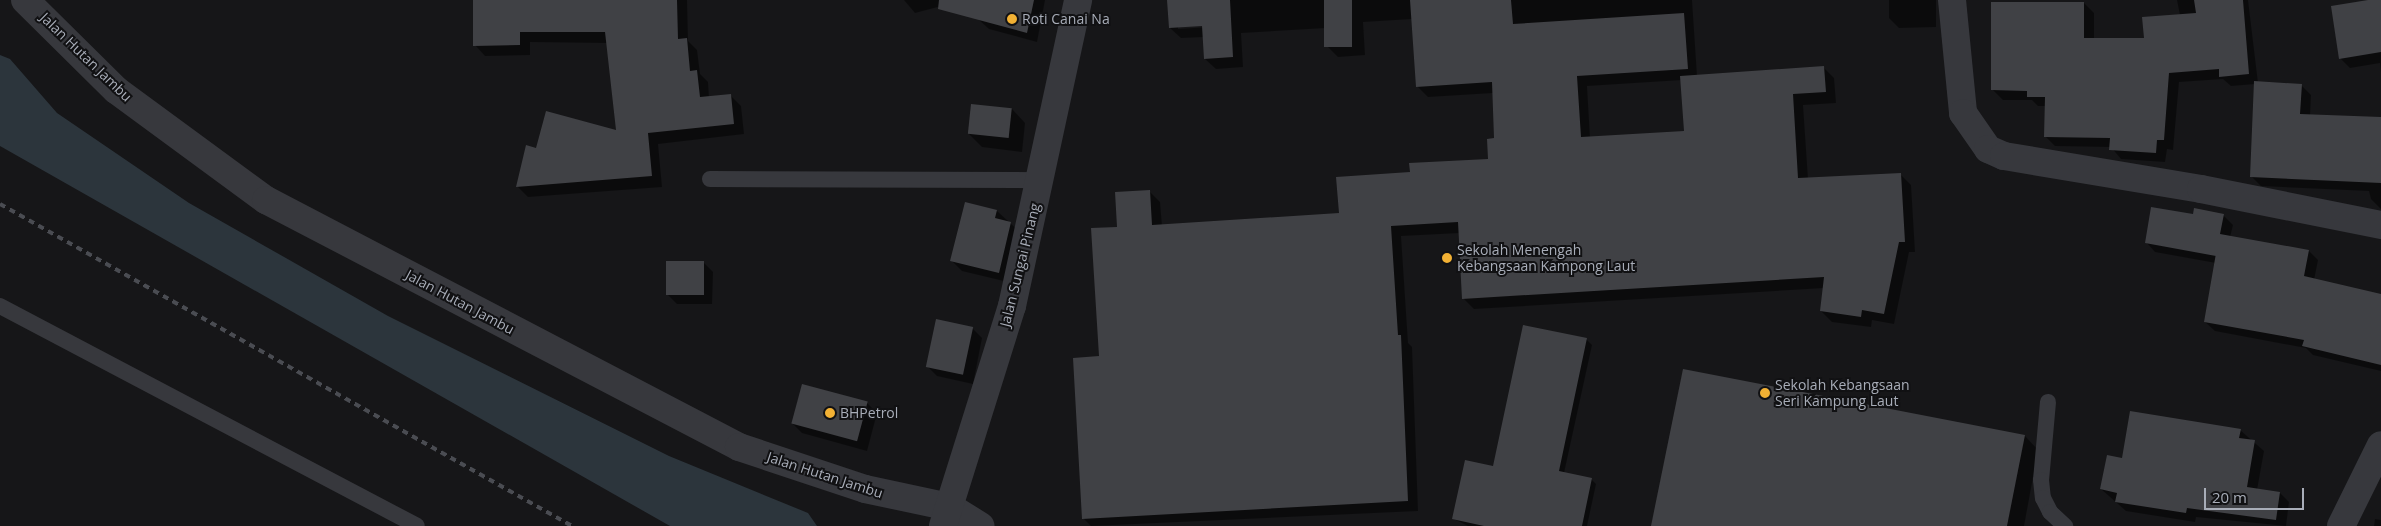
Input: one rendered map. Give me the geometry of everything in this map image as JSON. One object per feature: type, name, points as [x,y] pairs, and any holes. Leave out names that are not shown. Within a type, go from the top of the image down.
[{"type":"street","name":"Jalan Hutan Jambu","points":[[25,0],[116,90],[266,200],[739,447],[981,526]]},
{"type":"street","name":"Jalan Sungai Pinang","points":[[946,516],[1012,306],[1078,0]]},
{"type":"street","points":[[1952,0],[1963,113],[1988,149],[2004,156],[2201,189],[2381,225]]},
{"type":"street","points":[[2341,526],[2381,445]]},
{"type":"lane","points":[[710,179],[1040,180]]},
{"type":"lane","points":[[0,306],[417,526]]},
{"type":"lane","points":[[2048,402],[2041,480],[2043,498],[2050,512],[2065,526]]},
{"type":"shaded area","points":[[0,55],[10,59],[57,113],[189,203],[388,316],[669,456],[808,513],[817,526],[670,526],[0,146]]},
{"type":"building","points":[[473,0],[677,0],[678,39],[687,38],[690,71],[697,70],[700,97],[731,94],[734,124],[648,133],[652,176],[516,187],[526,145],[536,148],[546,111],[616,130],[605,32],[520,32],[520,45],[473,46]]},
{"type":"building","points":[[939,0],[1034,0],[1027,33],[938,9]]},
{"type":"building","points":[[1167,0],[1230,0],[1233,57],[1204,59],[1202,26],[1169,28]]},
{"type":"building","points":[[1324,0],[1352,0],[1352,47],[1324,47]]},
{"type":"building","points":[[1410,0],[1511,0],[1513,24],[1684,13],[1688,69],[1577,76],[1581,137],[1684,131],[1680,76],[1824,66],[1826,92],[1793,94],[1798,178],[1901,173],[1905,242],[1899,242],[1884,314],[1862,310],[1861,317],[1820,311],[1824,277],[1462,299],[1458,222],[1391,226],[1398,335],[1401,335],[1408,501],[1082,519],[1073,358],[1099,356],[1091,228],[1117,227],[1115,192],[1150,190],[1152,225],[1339,213],[1336,177],[1410,172],[1409,163],[1488,159],[1487,139],[1494,138],[1492,82],[1416,87]]},
{"type":"building","points":[[2194,0],[2243,0],[2249,74],[2219,77],[2219,69],[2169,73],[2164,140],[2157,140],[2156,153],[2109,150],[2110,138],[2044,137],[2045,97],[2027,97],[2027,91],[1991,90],[1991,2],[2084,2],[2084,38],[2144,38],[2142,17],[2196,13]]},
{"type":"building","points":[[2368,0],[2381,0],[2381,52],[2339,59],[2331,6]]},
{"type":"building","points":[[2254,81],[2302,84],[2300,114],[2381,117],[2381,183],[2250,177]]},
{"type":"building","points":[[971,104],[1012,108],[1009,138],[968,134]]},
{"type":"building","points":[[965,202],[997,210],[995,218],[1011,222],[999,273],[950,261]]},
{"type":"building","points":[[2151,207],[2193,214],[2194,208],[2224,214],[2220,234],[2309,250],[2304,276],[2381,294],[2381,365],[2302,346],[2304,340],[2204,322],[2216,256],[2145,243]]},
{"type":"building","points":[[666,261],[704,261],[704,295],[666,295]]},
{"type":"building","points":[[936,319],[973,327],[963,375],[926,367]]},
{"type":"building","points":[[1523,325],[1587,338],[1559,471],[1592,478],[1582,526],[1484,526],[1452,519],[1465,460],[1493,466]]},
{"type":"building","points":[[1683,369],[2025,435],[2007,526],[1651,526]]},
{"type":"building","name":"BHPetrol","points":[[802,384],[868,402],[857,441],[791,424]]},
{"type":"building","points":[[2130,411],[2241,429],[2239,438],[2255,440],[2247,487],[2280,492],[2276,520],[2187,508],[2186,513],[2115,502],[2117,493],[2100,489],[2107,455],[2122,458]]},
{"type":"railway","points":[[0,204],[572,526]]},
{"type":"place","name":"Roti Canai Na","points":[[1012,19]]},
{"type":"place","name":"Sekolah Menengah Kebangsaan Kampong Laut","points":[[1447,258]]},
{"type":"place","name":"Sekolah Kebangsaan Seri Kampung Laut","points":[[1765,393]]},
{"type":"place","name":"BHPetrol","points":[[830,413]]}]
